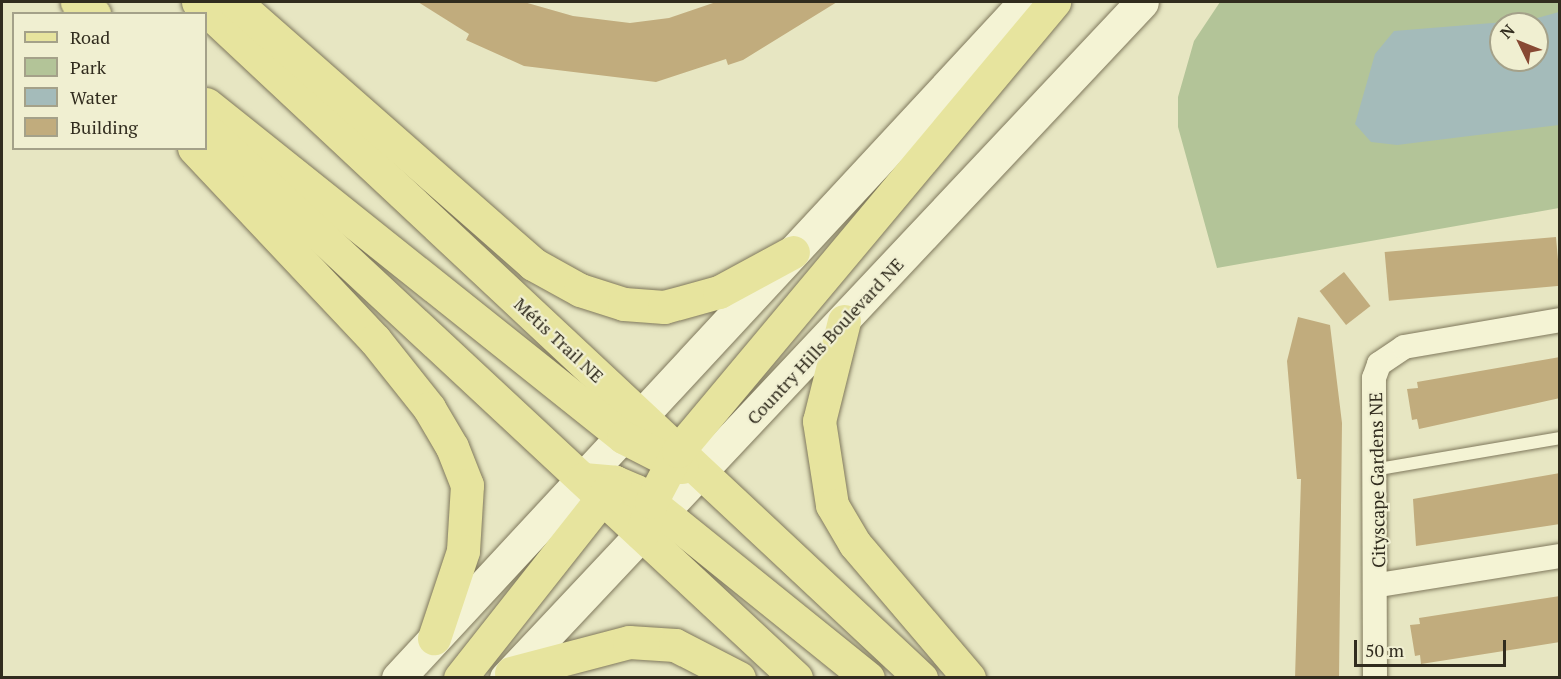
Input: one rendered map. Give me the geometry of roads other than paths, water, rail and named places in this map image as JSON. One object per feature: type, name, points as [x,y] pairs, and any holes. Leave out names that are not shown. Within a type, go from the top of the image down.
[{"type":"main road","points":[[77,2],[91,12]]},
{"type":"main road","name":"Métis Trail NE","points":[[198,2],[633,433]]},
{"type":"main road","points":[[235,2],[533,264],[580,290],[624,304],[664,307],[719,292],[793,252]]},
{"type":"main road","points":[[460,678],[601,487],[633,433],[793,252],[1025,2]]},
{"type":"main road","points":[[508,675],[652,516],[683,462],[1054,2]]},
{"type":"main road","name":"Country Hills Boulevard NE","points":[[683,462],[844,321],[1142,2]]},
{"type":"main road","points":[[207,105],[633,433],[683,462],[921,678]]},
{"type":"main road","points":[[207,130],[601,487],[652,516],[868,678]]},
{"type":"main road","points":[[196,150],[375,340],[429,408],[452,447],[467,486],[464,551],[434,638]]},
{"type":"main road","points":[[844,321],[819,421],[832,505],[855,544],[969,678]]},
{"type":"main road","points":[[398,678],[434,638],[601,487]]},
{"type":"main road","points":[[652,516],[796,678]]},
{"type":"main road","points":[[508,675],[628,642],[675,645],[739,678]]},
{"type":"street","name":"Cityscape Gardens NE","points":[[1375,678],[1379,585],[1378,469],[1374,378],[1385,356],[1404,347],[1560,320]]},
{"type":"street","points":[[1379,585],[1560,556]]},
{"type":"lane","points":[[1378,469],[1560,438]]},
{"type":"water","points":[[1559,12],[1559,125],[1397,145],[1371,142],[1355,124],[1375,54],[1394,31],[1489,23],[1489,72],[1549,72],[1549,15]]}]
